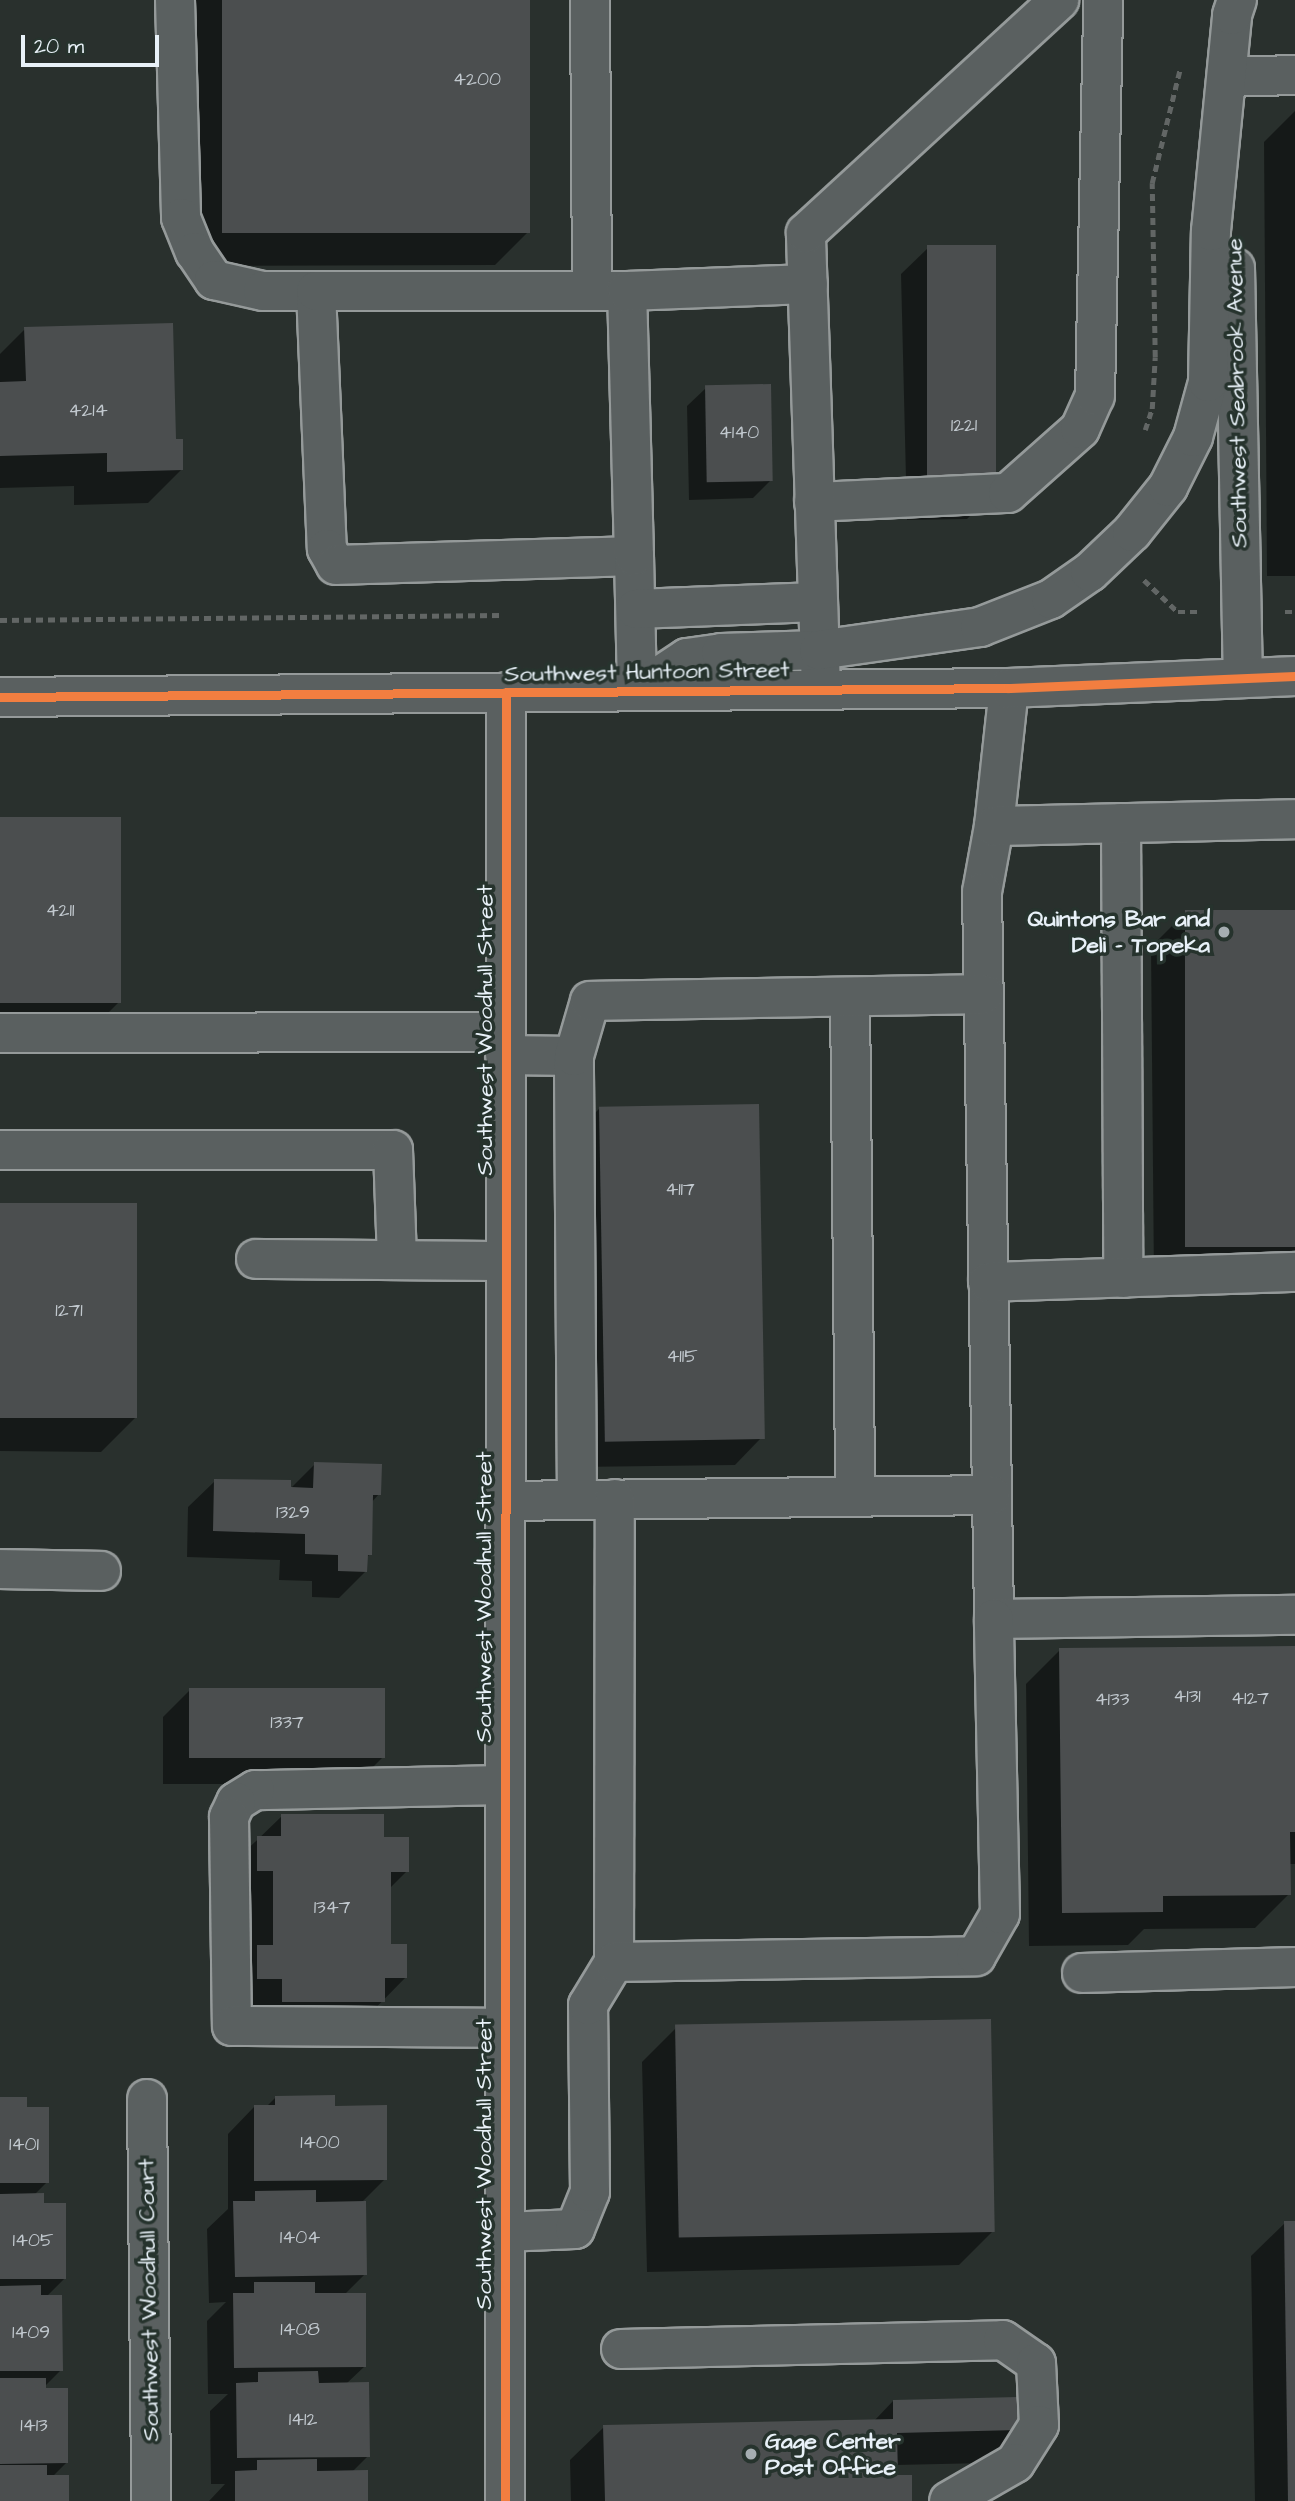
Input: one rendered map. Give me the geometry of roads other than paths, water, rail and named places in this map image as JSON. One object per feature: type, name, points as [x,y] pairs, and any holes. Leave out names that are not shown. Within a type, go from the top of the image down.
[{"type":"main road","points":[[175,0],[181,218],[195,252],[214,281],[263,291],[609,291],[808,284]]},
{"type":"main road","points":[[590,0],[609,291],[634,556],[637,691]]},
{"type":"main road","points":[[814,502],[1008,493],[1080,429],[1095,396],[1103,0]]},
{"type":"main road","name":"Southwest Seabrook Avenue","points":[[637,691],[687,658],[722,653],[819,650],[979,627],[1051,599],[1090,572],[1114,550],[1168,487],[1194,437],[1208,382],[1211,231],[1232,15],[1237,0]]},
{"type":"main road","points":[[821,689],[806,233],[1057,1]]},
{"type":"main road","points":[[1225,93],[1295,75]]},
{"type":"main road","name":"Southwest Seabrook Avenue","points":[[1225,93],[1235,229],[1243,677]]},
{"type":"main road","points":[[316,291],[327,550],[336,565],[634,556]]},
{"type":"main road","points":[[636,609],[817,602]]},
{"type":"main road","name":"Southwest Huntoon Street","points":[[0,698],[1009,688],[1295,676]]},
{"type":"main road","points":[[614,1962],[976,1956],[1000,1914],[982,892],[994,826],[1009,688]]},
{"type":"main road","name":"Southwest Woodhull Street","points":[[505,2501],[503,1261],[506,692]]},
{"type":"main road","points":[[994,826],[1295,820]]},
{"type":"main road","points":[[1121,823],[1123,1278]]},
{"type":"main road","points":[[577,1500],[574,1056],[590,1001],[984,994]]},
{"type":"main road","points":[[850,997],[855,1496]]},
{"type":"main road","points":[[0,1033],[505,1044],[574,1056]]},
{"type":"main road","points":[[0,1150],[393,1150],[397,1260]]},
{"type":"main road","points":[[256,1259],[503,1261]]},
{"type":"main road","points":[[988,1282],[1295,1272]]},
{"type":"main road","points":[[503,1501],[991,1495]]},
{"type":"main road","points":[[504,2232],[575,2229],[590,2192],[588,2005],[614,1962],[615,1499]]},
{"type":"main road","points":[[0,1569],[101,1570]]},
{"type":"main road","points":[[994,1619],[1295,1615]]},
{"type":"main road","points":[[503,1785],[290,1787],[255,1790],[236,1802],[229,1817],[229,1831],[232,2026],[503,2028]]},
{"type":"main road","points":[[1082,1972],[1295,1967]]},
{"type":"main road","name":"Southwest Woodhull Court","points":[[147,2099],[151,2501]]},
{"type":"main road","points":[[621,2348],[1003,2340],[1035,2363],[1039,2425],[1015,2463],[948,2501]]},
{"type":"place","name":"Quintons Bar and Deli - Topeka","points":[[1224,932]]},
{"type":"place","name":"Gage Center Post Office","points":[[751,2454]]}]
